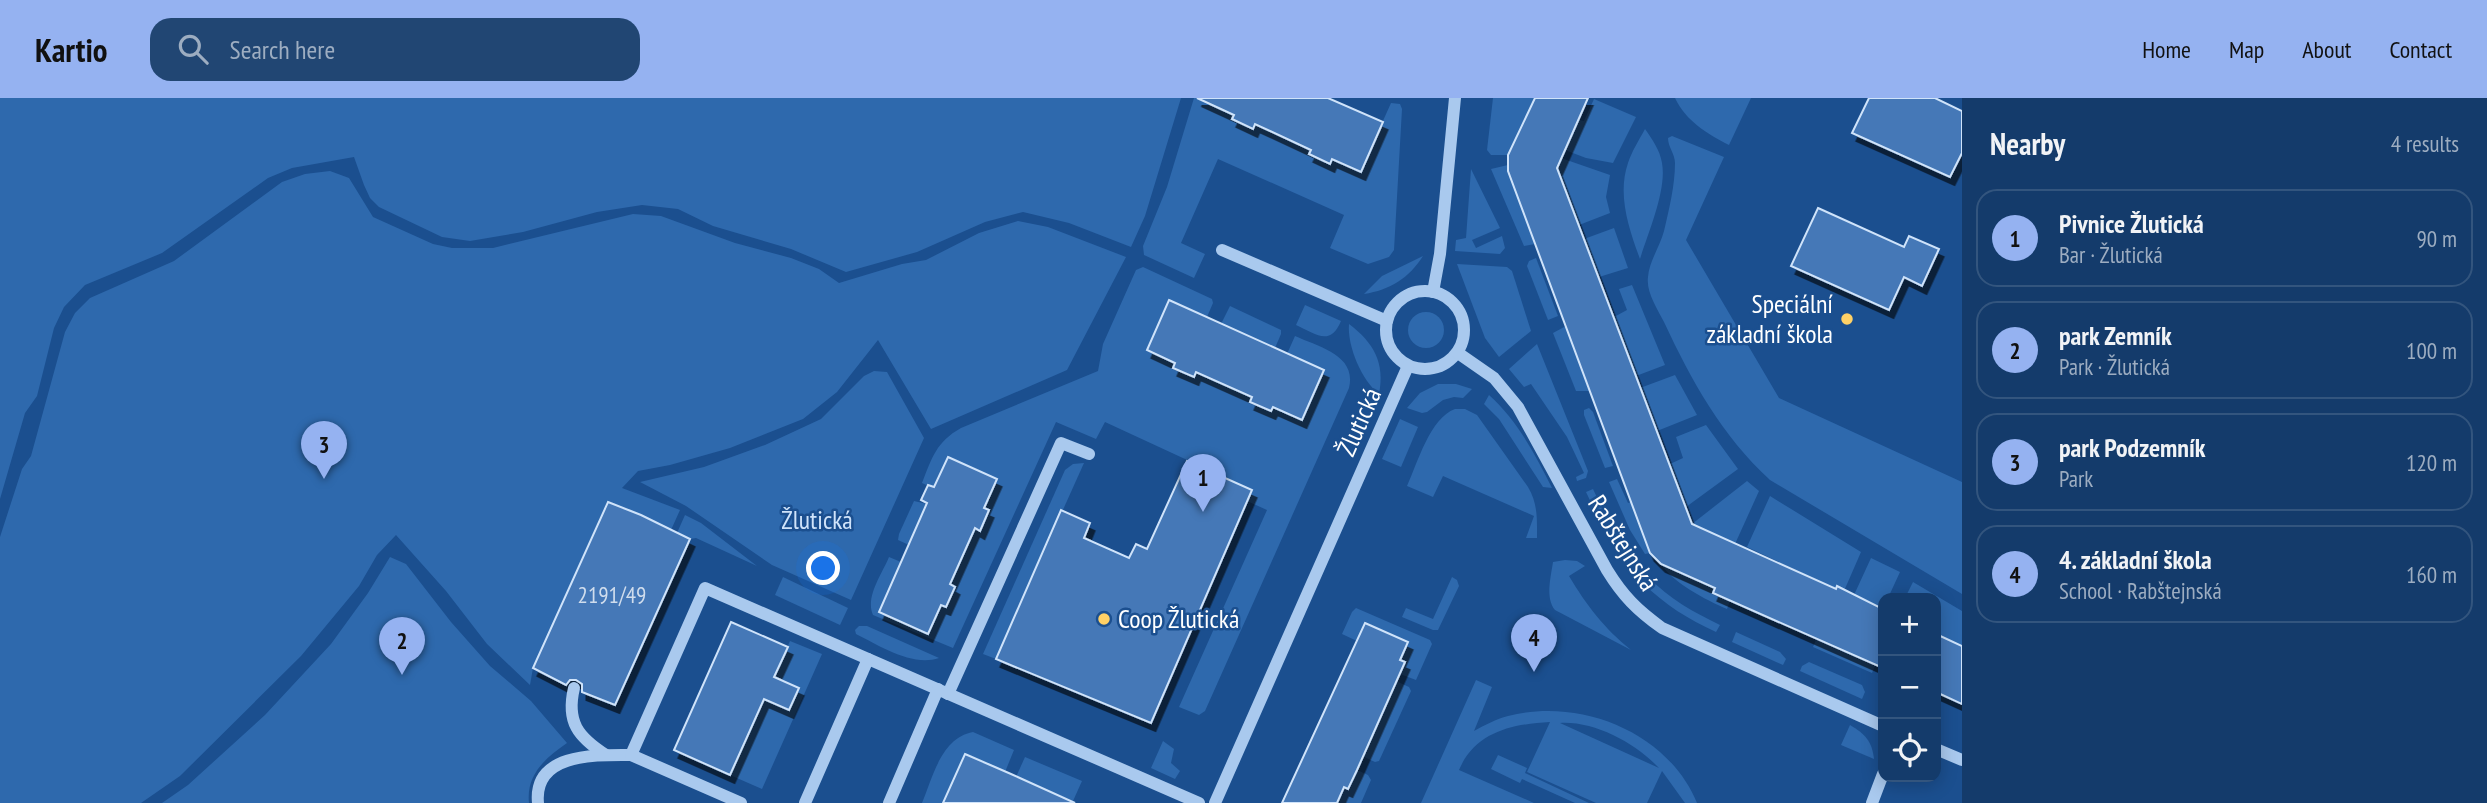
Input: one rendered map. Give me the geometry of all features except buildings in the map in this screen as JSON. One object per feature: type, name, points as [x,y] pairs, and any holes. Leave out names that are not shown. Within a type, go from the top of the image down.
[{"type":"street","points":[[1433,292],[1440,254],[1455,98]]},
{"type":"street","points":[[1222,250],[1387,321]]},
{"type":"street","points":[[1418,292],[1433,292],[1452,301],[1461,312],[1465,333],[1458,353],[1448,363],[1436,369],[1422,370],[1408,366],[1397,358],[1386,334],[1387,321],[1393,307],[1404,297],[1418,292]]},
{"type":"street","name":"Rabštejnská","points":[[1458,353],[1494,378],[1518,407],[1620,592],[1639,611],[1662,628],[1878,724]]},
{"type":"street","name":"Žlutická","points":[[1215,803],[1408,366]]},
{"type":"street","points":[[889,803],[1061,443],[1088,454]]},
{"type":"street","points":[[631,755],[705,588],[1199,803]]},
{"type":"street","points":[[805,803],[868,659]]},
{"type":"street","points":[[575,688],[571,710],[575,727],[587,743],[606,755]]},
{"type":"street","points":[[1941,751],[1962,760]]},
{"type":"street","points":[[538,803],[537,797],[543,778],[560,762],[575,757],[606,755],[631,755],[720,799],[741,803]]},
{"type":"street","points":[[1872,803],[1880,782]]},
{"type":"green space","points":[[0,98],[1181,98],[1145,216],[1131,247],[1069,223],[1023,212],[985,222],[917,252],[846,272],[791,249],[713,226],[678,209],[642,205],[597,212],[523,232],[470,241],[442,237],[379,207],[370,198],[354,157],[292,168],[268,178],[162,253],[85,285],[64,307],[54,328],[37,396],[25,413],[0,499]]},
{"type":"green space","points":[[1194,98],[1208,98],[1234,115],[1233,120],[1253,129],[1255,124],[1311,150],[1309,155],[1329,163],[1332,159],[1360,172],[1391,103],[1400,104],[1402,109],[1394,250],[1389,257],[1368,264],[1330,248],[1344,215],[1218,159],[1181,243],[1205,254],[1194,278],[1144,255],[1143,246],[1167,187]]},
{"type":"green space","points":[[1493,98],[1535,98],[1508,155],[1491,155],[1487,150]]},
{"type":"green space","points":[[1675,98],[1751,98],[1729,145],[1698,126],[1685,114]]},
{"type":"green space","points":[[1594,99],[1636,117],[1613,163],[1586,158],[1565,150],[1579,120],[1584,121]]},
{"type":"green space","points":[[1645,129],[1659,154],[1663,174],[1656,211],[1640,259],[1628,224],[1624,187],[1628,163]]},
{"type":"green space","points":[[1672,136],[1724,157],[1686,240],[1779,398],[1962,482],[1962,594],[1770,480],[1737,445],[1709,406],[1655,306],[1648,283],[1650,266],[1664,231],[1673,189],[1675,160],[1668,138]]},
{"type":"green space","points":[[1561,158],[1610,175],[1606,197],[1610,213],[1579,225],[1557,168]]},
{"type":"green space","points":[[1508,165],[1535,244],[1524,246],[1491,169]]},
{"type":"green space","points":[[1471,169],[1500,228],[1472,240],[1476,248],[1502,236],[1505,248],[1500,254],[1455,251],[1456,240],[1466,238]]},
{"type":"green space","points":[[330,171],[349,178],[373,217],[433,244],[452,248],[493,248],[633,214],[661,216],[735,243],[791,258],[819,269],[839,283],[902,264],[926,260],[979,233],[1018,221],[1048,227],[1126,257],[1067,370],[931,429],[878,340],[837,392],[803,419],[730,448],[638,471],[622,488],[680,510],[671,530],[642,515],[607,502],[533,668],[530,685],[487,644],[446,591],[396,535],[377,555],[359,586],[301,656],[180,776],[141,803],[0,803],[0,537],[22,469],[31,456],[65,332],[75,313],[90,298],[174,261],[282,182],[305,174]]},
{"type":"green space","points":[[1614,228],[1628,268],[1599,277],[1584,239]]},
{"type":"green space","points":[[1423,256],[1412,271],[1398,282],[1364,294],[1382,276]]},
{"type":"green space","points":[[1536,258],[1558,316],[1548,320],[1527,266],[1529,261]]},
{"type":"green space","points":[[1457,264],[1507,267],[1512,271],[1531,331],[1499,357],[1485,338]]},
{"type":"green space","points":[[1143,267],[1212,299],[1207,317],[1169,301],[1147,350],[1175,363],[1194,377],[1196,372],[1252,397],[1250,402],[1270,411],[1295,336],[1334,354],[1342,360],[1350,377],[1349,388],[1205,711],[1199,715],[1179,707],[1267,510],[1247,501],[1252,490],[1105,422],[1096,439],[1056,422],[953,648],[873,615],[871,608],[873,593],[889,557],[901,562],[879,612],[929,634],[941,605],[946,607],[955,587],[950,584],[975,528],[979,530],[989,510],[984,508],[997,479],[948,457],[933,488],[922,483],[936,451],[961,428],[1098,371],[1103,344],[1136,270]]},
{"type":"green space","points":[[1632,285],[1665,365],[1636,376],[1614,317],[1627,310],[1619,289]]},
{"type":"green space","points":[[1305,305],[1341,321],[1337,329],[1332,334],[1322,336],[1296,325]]},
{"type":"green space","points":[[1230,306],[1281,330],[1275,348],[1221,324]]},
{"type":"green space","points":[[1426,312],[1439,317],[1444,330],[1439,343],[1426,348],[1413,343],[1408,330],[1413,317]]},
{"type":"green space","points":[[1349,324],[1376,354],[1380,373],[1379,394],[1367,381],[1357,362],[1350,342]]},
{"type":"green space","points":[[1566,326],[1589,391],[1576,391],[1553,333]]},
{"type":"green space","points":[[1537,344],[1588,471],[1586,478],[1577,481],[1576,477],[1584,473],[1567,437],[1531,384],[1524,387],[1509,369]]},
{"type":"green space","points":[[874,371],[887,372],[924,438],[851,600],[772,565],[686,506],[640,482],[704,467],[765,445],[821,419],[864,376]]},
{"type":"green space","points":[[1675,375],[1697,415],[1657,431],[1640,388]]},
{"type":"green space","points":[[1438,384],[1456,384],[1472,389],[1463,398],[1443,400],[1427,412],[1407,408],[1420,393]]},
{"type":"green space","points":[[1489,395],[1517,426],[1552,488],[1543,487],[1499,419],[1484,404]]},
{"type":"green space","points":[[1589,408],[1593,412],[1613,466],[1605,468],[1584,415],[1584,410]]},
{"type":"green space","points":[[1455,409],[1465,409],[1477,415],[1528,487],[1535,506],[1537,538],[1526,538],[1534,516],[1443,476],[1433,497],[1407,486],[1420,453],[1438,421]]},
{"type":"green space","points":[[1400,419],[1418,427],[1401,467],[1382,459]]},
{"type":"green space","points":[[1706,425],[1738,469],[1686,507],[1670,464],[1683,458],[1676,437]]},
{"type":"green space","points":[[1084,463],[996,659],[983,654],[1065,470],[1073,464]]},
{"type":"green space","points":[[1617,479],[1628,503],[1631,502],[1650,553],[1645,554],[1630,530],[1609,482]]},
{"type":"green space","points":[[1747,481],[1759,491],[1735,544],[1692,524]]},
{"type":"green space","points":[[1593,489],[1612,529],[1636,565],[1630,569],[1605,532],[1586,492]]},
{"type":"green space","points":[[1770,496],[1861,552],[1844,591],[1747,547]]},
{"type":"green space","points":[[914,501],[927,504],[909,545],[898,540]]},
{"type":"green space","points":[[685,515],[701,523],[757,566],[696,538],[690,539],[677,533]]},
{"type":"green space","points":[[390,557],[406,564],[451,622],[490,666],[531,701],[567,743],[539,768],[531,784],[529,803],[162,803],[188,785],[265,715],[331,644]]},
{"type":"green space","points":[[1871,558],[1900,572],[1890,593],[1878,593],[1878,607],[1854,595]]},
{"type":"green space","points":[[1577,561],[1585,566],[1569,576],[1597,616],[1631,650],[1555,610],[1549,593],[1553,562]]},
{"type":"green space","points":[[1661,564],[1715,588],[1713,593],[1730,601],[1727,609],[1682,584]]},
{"type":"green space","points":[[783,577],[848,608],[840,625],[775,595]]},
{"type":"green space","points":[[1452,577],[1457,580],[1459,586],[1438,630],[1402,617],[1406,608],[1433,619]]},
{"type":"green space","points":[[1648,577],[1682,604],[1720,625],[1716,632],[1668,605],[1643,583]]},
{"type":"green space","points":[[1913,582],[1932,593],[1908,593]]},
{"type":"green space","points":[[1941,599],[1962,611],[1962,646],[1941,636]]},
{"type":"green space","points":[[1356,608],[1430,640],[1432,644],[1416,680],[1400,674],[1405,662],[1400,660],[1407,642],[1365,623],[1357,641],[1342,634]]},
{"type":"green space","points":[[859,626],[867,626],[939,658],[918,660],[896,654],[856,634],[855,630]]},
{"type":"green space","points":[[1736,632],[1780,652],[1786,659],[1783,665],[1732,642]]},
{"type":"green space","points":[[1816,640],[1830,645],[1832,641],[1860,653],[1859,658],[1875,666],[1872,673],[1813,647]]},
{"type":"green space","points":[[790,641],[822,654],[762,789],[730,775],[764,699],[789,710],[799,688],[774,677]]},
{"type":"green space","points":[[1809,662],[1862,685],[1865,692],[1862,699],[1800,671],[1802,666]]},
{"type":"green space","points":[[1476,680],[1492,687],[1474,731],[1504,717],[1536,711],[1592,716],[1643,739],[1665,757],[1684,778],[1697,803],[1685,803],[1662,771],[1647,803],[1596,803],[1527,772],[1550,722],[1522,725],[1496,732],[1475,747],[1459,770],[1534,803],[1421,803]],"holes":[[[1560,723],[1573,723],[1614,735],[1659,768]]]},
{"type":"green space","points":[[1396,681],[1409,687],[1411,691],[1379,761],[1375,762],[1362,756]]},
{"type":"green space","points":[[1850,725],[1867,739],[1874,759],[1841,745]]},
{"type":"green space","points":[[973,732],[1014,750],[1005,772],[965,754],[943,803],[922,803],[946,750],[962,736]]},
{"type":"green space","points":[[1163,741],[1174,749],[1171,763],[1180,771],[1175,779],[1151,768]]},
{"type":"green space","points":[[1498,755],[1527,768],[1525,773],[1589,803],[1575,803],[1522,779],[1520,783],[1491,769]]},
{"type":"green space","points":[[1025,757],[1082,781],[1073,801],[1016,777]]},
{"type":"green space","points":[[1357,770],[1368,775],[1371,780],[1361,803],[1337,803],[1344,787],[1348,789]]},
{"type":"place","name":"Speciální základní škola","points":[[1847,319]]},
{"type":"place","name":"park Podzemník","points":[[324,479]]},
{"type":"place","name":"Pivnice Žlutická","points":[[1203,512]]},
{"type":"place","name":"Coop Žlutická","points":[[1104,619]]},
{"type":"place","name":"4. základní škola","points":[[1534,672]]},
{"type":"place","name":"park Zemník","points":[[402,675]]}]
